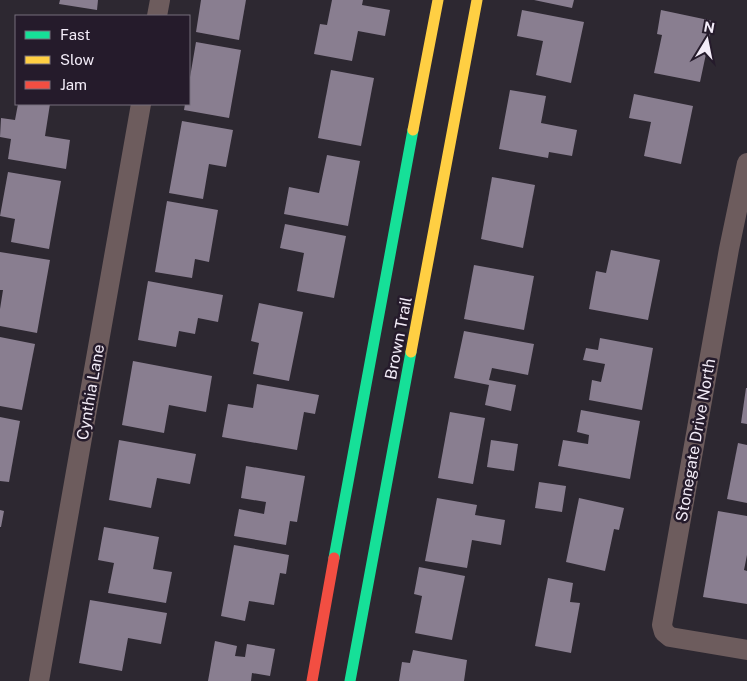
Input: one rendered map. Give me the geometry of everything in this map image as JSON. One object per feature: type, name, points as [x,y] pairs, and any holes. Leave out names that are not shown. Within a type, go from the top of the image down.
[{"type":"street","points":[[157,15],[160,0]]},
{"type":"street","name":"Brown Trail","points":[[312,681],[392,238],[438,0]]},
{"type":"street","name":"Brown Trail","points":[[350,681],[428,244],[477,0]]},
{"type":"street","name":"Cynthia Lane","points":[[38,681],[141,105]]},
{"type":"street","name":"Stonegate Drive North","points":[[747,164],[729,249],[662,625],[664,632],[670,637],[747,650]]},
{"type":"street","points":[[392,238],[408,240]]},
{"type":"building","points":[[60,0],[98,0],[97,10],[59,4]]},
{"type":"building","points":[[201,0],[246,0],[239,40],[196,32]]},
{"type":"building","points":[[332,0],[363,0],[362,5],[390,10],[385,36],[358,31],[352,61],[314,54],[320,24],[327,25]]},
{"type":"building","points":[[534,0],[574,0],[572,8]]},
{"type":"building","points":[[522,10],[584,22],[571,83],[536,75],[543,41],[517,36]]},
{"type":"building","points":[[661,10],[713,21],[700,82],[654,73],[662,35],[657,34]]},
{"type":"building","points":[[196,42],[241,50],[229,118],[184,110],[185,105],[190,105],[190,77]]},
{"type":"building","points":[[331,70],[374,78],[361,146],[318,138]]},
{"type":"building","points":[[510,90],[546,96],[541,123],[577,130],[572,156],[549,152],[548,158],[499,149]]},
{"type":"building","points":[[634,94],[693,106],[681,164],[644,156],[651,122],[629,118]]},
{"type":"building","points":[[18,105],[50,105],[45,136],[70,140],[66,169],[8,159],[11,139],[0,137],[1,118],[15,120]]},
{"type":"building","points":[[182,121],[233,130],[226,167],[209,164],[203,199],[169,193]]},
{"type":"building","points":[[327,155],[360,161],[348,226],[284,214],[289,187],[319,193]]},
{"type":"building","points":[[8,172],[61,181],[49,249],[11,242],[15,219],[0,216]]},
{"type":"building","points":[[492,177],[535,185],[523,248],[481,239]]},
{"type":"building","points":[[167,201],[218,210],[209,262],[195,259],[192,278],[155,272]]},
{"type":"building","points":[[285,224],[346,236],[334,298],[297,291],[304,253],[280,248]]},
{"type":"building","points":[[611,250],[660,260],[648,320],[589,309],[596,271],[606,273]]},
{"type":"building","points":[[0,252],[50,260],[37,333],[0,326],[3,290],[0,290]]},
{"type":"building","points":[[474,265],[534,276],[524,330],[464,319]]},
{"type":"building","points":[[148,281],[223,295],[218,322],[198,318],[195,334],[179,331],[176,347],[138,340]]},
{"type":"building","points":[[259,303],[303,312],[289,381],[253,374],[259,343],[251,341]]},
{"type":"building","points":[[464,331],[534,344],[528,375],[492,368],[489,380],[516,385],[511,411],[485,405],[489,385],[454,378]]},
{"type":"building","points":[[0,337],[35,344],[22,410],[0,406]]},
{"type":"building","points":[[600,338],[653,348],[642,410],[589,400],[592,380],[601,382],[605,364],[583,360],[586,348],[598,350]]},
{"type":"building","points":[[133,361],[212,376],[206,412],[169,405],[164,433],[122,425]]},
{"type":"building","points":[[257,384],[319,395],[315,414],[304,412],[297,450],[222,437],[228,404],[253,408]]},
{"type":"building","points":[[747,388],[747,424],[741,423]]},
{"type":"building","points":[[581,410],[640,421],[630,479],[558,466],[563,440],[588,444],[589,435],[577,432]]},
{"type":"building","points":[[450,412],[485,418],[473,484],[438,478]]},
{"type":"building","points":[[0,417],[20,421],[9,482],[0,481]]},
{"type":"building","points":[[119,440],[196,454],[190,484],[157,478],[151,508],[109,500]]},
{"type":"building","points":[[491,440],[518,444],[514,471],[487,467]]},
{"type":"building","points":[[738,443],[747,445],[747,503],[727,499]]},
{"type":"building","points":[[246,466],[305,476],[297,522],[290,521],[286,545],[234,536],[239,509],[264,514],[266,502],[241,498]]},
{"type":"building","points":[[539,482],[566,486],[562,512],[535,508]]},
{"type":"building","points":[[437,498],[477,505],[475,515],[505,520],[501,545],[472,540],[467,568],[425,561]]},
{"type":"building","points":[[579,498],[624,508],[619,530],[614,529],[605,571],[566,562]]},
{"type":"building","points":[[0,510],[4,511],[1,527],[0,527]]},
{"type":"building","points":[[718,511],[747,516],[747,555],[744,570],[747,571],[747,604],[703,597]]},
{"type":"building","points":[[104,527],[159,537],[153,569],[172,572],[166,603],[108,593],[114,563],[98,560]]},
{"type":"building","points":[[234,545],[289,555],[286,574],[280,573],[274,605],[249,601],[245,621],[221,616]]},
{"type":"building","points":[[419,567],[465,576],[452,640],[415,633],[422,596],[414,594]]},
{"type":"building","points":[[548,578],[573,583],[570,602],[580,603],[571,653],[535,646]]},
{"type":"building","points":[[90,600],[167,613],[161,644],[128,638],[122,671],[79,663]]},
{"type":"building","points":[[215,641],[237,646],[235,656],[245,657],[247,644],[275,649],[270,676],[252,673],[251,681],[208,681]]},
{"type":"building","points":[[413,650],[467,660],[464,681],[399,681],[402,662],[410,663]]},
{"type":"traffic: fast","points":[[334,558],[413,130]]},
{"type":"traffic: fast","points":[[350,681],[411,352]]},
{"type":"traffic: slow","points":[[413,130],[438,0]]},
{"type":"traffic: slow","points":[[411,352],[477,0]]},
{"type":"traffic: jam","points":[[312,681],[334,558]]}]
